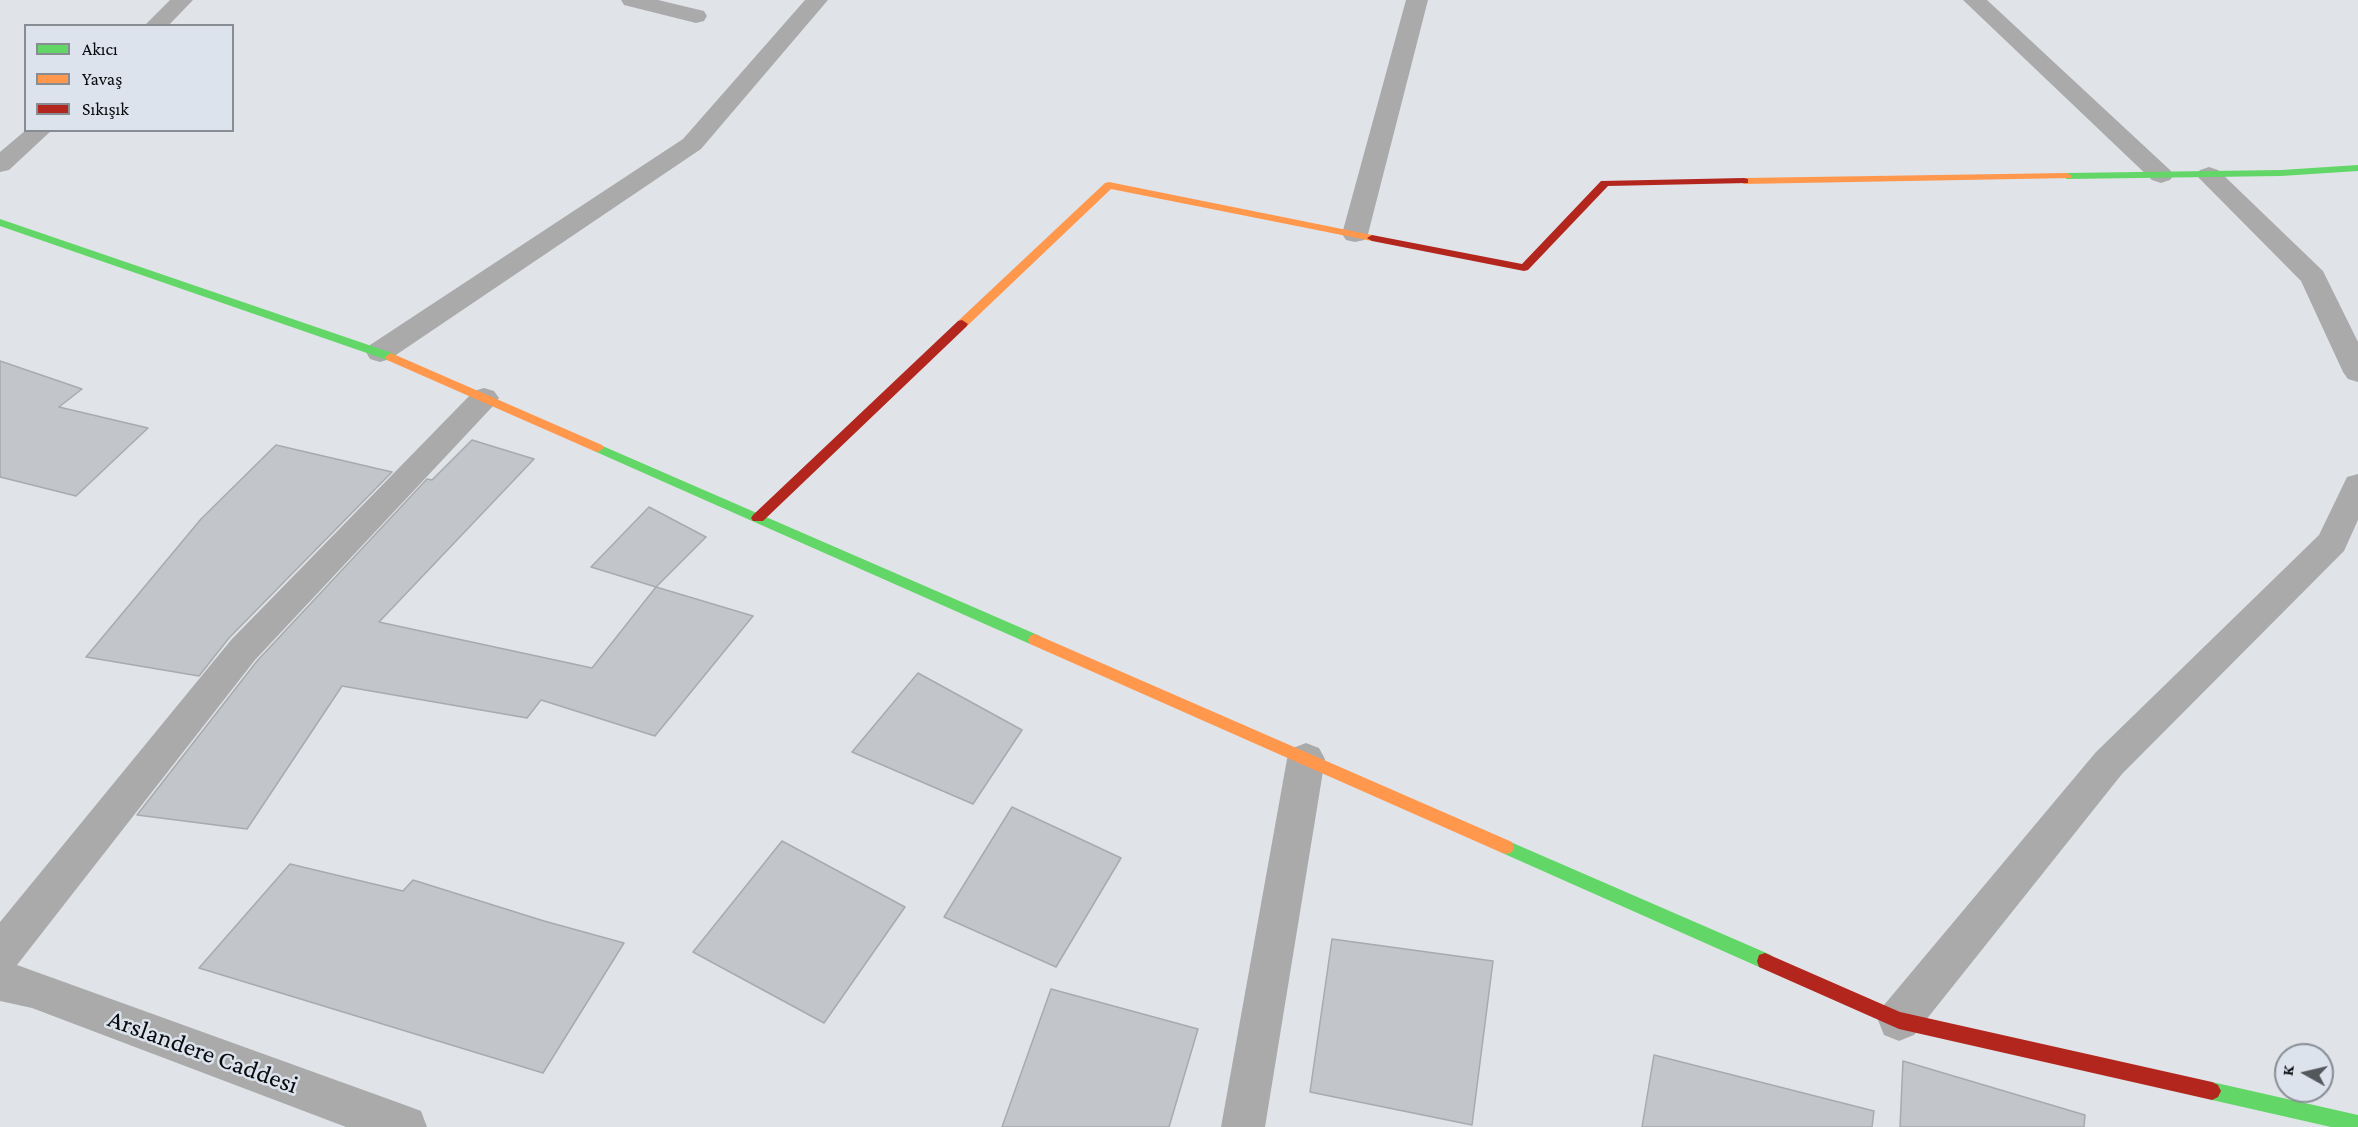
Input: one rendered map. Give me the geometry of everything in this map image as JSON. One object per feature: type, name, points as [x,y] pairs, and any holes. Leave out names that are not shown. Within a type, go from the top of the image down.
[{"type":"street","points":[[157,24],[182,0]]},
{"type":"street","points":[[632,0],[696,16]]},
{"type":"street","points":[[380,352],[692,144],[817,0]]},
{"type":"street","points":[[1355,234],[1417,0]]},
{"type":"street","points":[[1974,0],[2161,175]]},
{"type":"street","points":[[0,165],[38,132]]},
{"type":"street","points":[[758,518],[1109,185],[1524,268],[1605,183],[2209,175],[2358,168]]},
{"type":"street","points":[[2209,175],[2313,277],[2358,372]]},
{"type":"street","points":[[0,222],[380,352],[1899,1020],[2358,1124]]},
{"type":"street","points":[[0,954],[243,650],[484,398]]},
{"type":"street","points":[[1899,1020],[2109,763],[2332,542],[2358,485]]},
{"type":"street","points":[[1244,1127],[1306,759]]},
{"type":"street","name":"Arslandere Caddesi","points":[[0,981],[32,988],[405,1127]]},
{"type":"building","points":[[0,361],[82,389],[59,407],[148,428],[76,496],[0,477]]},
{"type":"building","points":[[472,440],[534,459],[379,622],[592,668],[656,587],[753,616],[655,736],[541,700],[527,718],[342,686],[247,829],[137,815],[257,661],[427,479],[432,480]]},
{"type":"building","points":[[276,445],[392,472],[229,638],[199,676],[86,657],[201,519]]},
{"type":"building","points":[[649,507],[706,537],[656,587],[591,567]]},
{"type":"building","points":[[918,673],[1022,730],[973,804],[852,752]]},
{"type":"building","points":[[1012,807],[1121,858],[1056,967],[944,917]]},
{"type":"building","points":[[782,841],[905,907],[824,1023],[693,952]]},
{"type":"building","points":[[290,864],[403,891],[413,880],[544,921],[624,943],[543,1073],[199,968]]},
{"type":"building","points":[[1332,939],[1493,961],[1472,1125],[1310,1092]]},
{"type":"building","points":[[1051,989],[1198,1029],[1169,1127],[1002,1127]]},
{"type":"building","points":[[1654,1055],[1874,1111],[1872,1127],[1642,1127]]},
{"type":"building","points":[[1903,1061],[2085,1115],[2084,1127],[1900,1127]]},
{"type":"traffic: fast","points":[[2067,176],[2281,173],[2358,168]]},
{"type":"traffic: fast","points":[[0,222],[391,357]]},
{"type":"traffic: fast","points":[[598,448],[1035,640]]},
{"type":"traffic: fast","points":[[1506,847],[1765,961]]},
{"type":"traffic: fast","points":[[2212,1091],[2358,1124]]},
{"type":"traffic: slow","points":[[1744,181],[2067,176]]},
{"type":"traffic: slow","points":[[962,324],[1109,185],[1372,238]]},
{"type":"traffic: slow","points":[[391,357],[598,448]]},
{"type":"traffic: slow","points":[[1035,640],[1506,847]]},
{"type":"traffic: jam","points":[[1372,238],[1524,268],[1605,183],[1744,181]]},
{"type":"traffic: jam","points":[[758,518],[962,324]]},
{"type":"traffic: jam","points":[[1765,961],[1899,1020],[2212,1091]]}]
